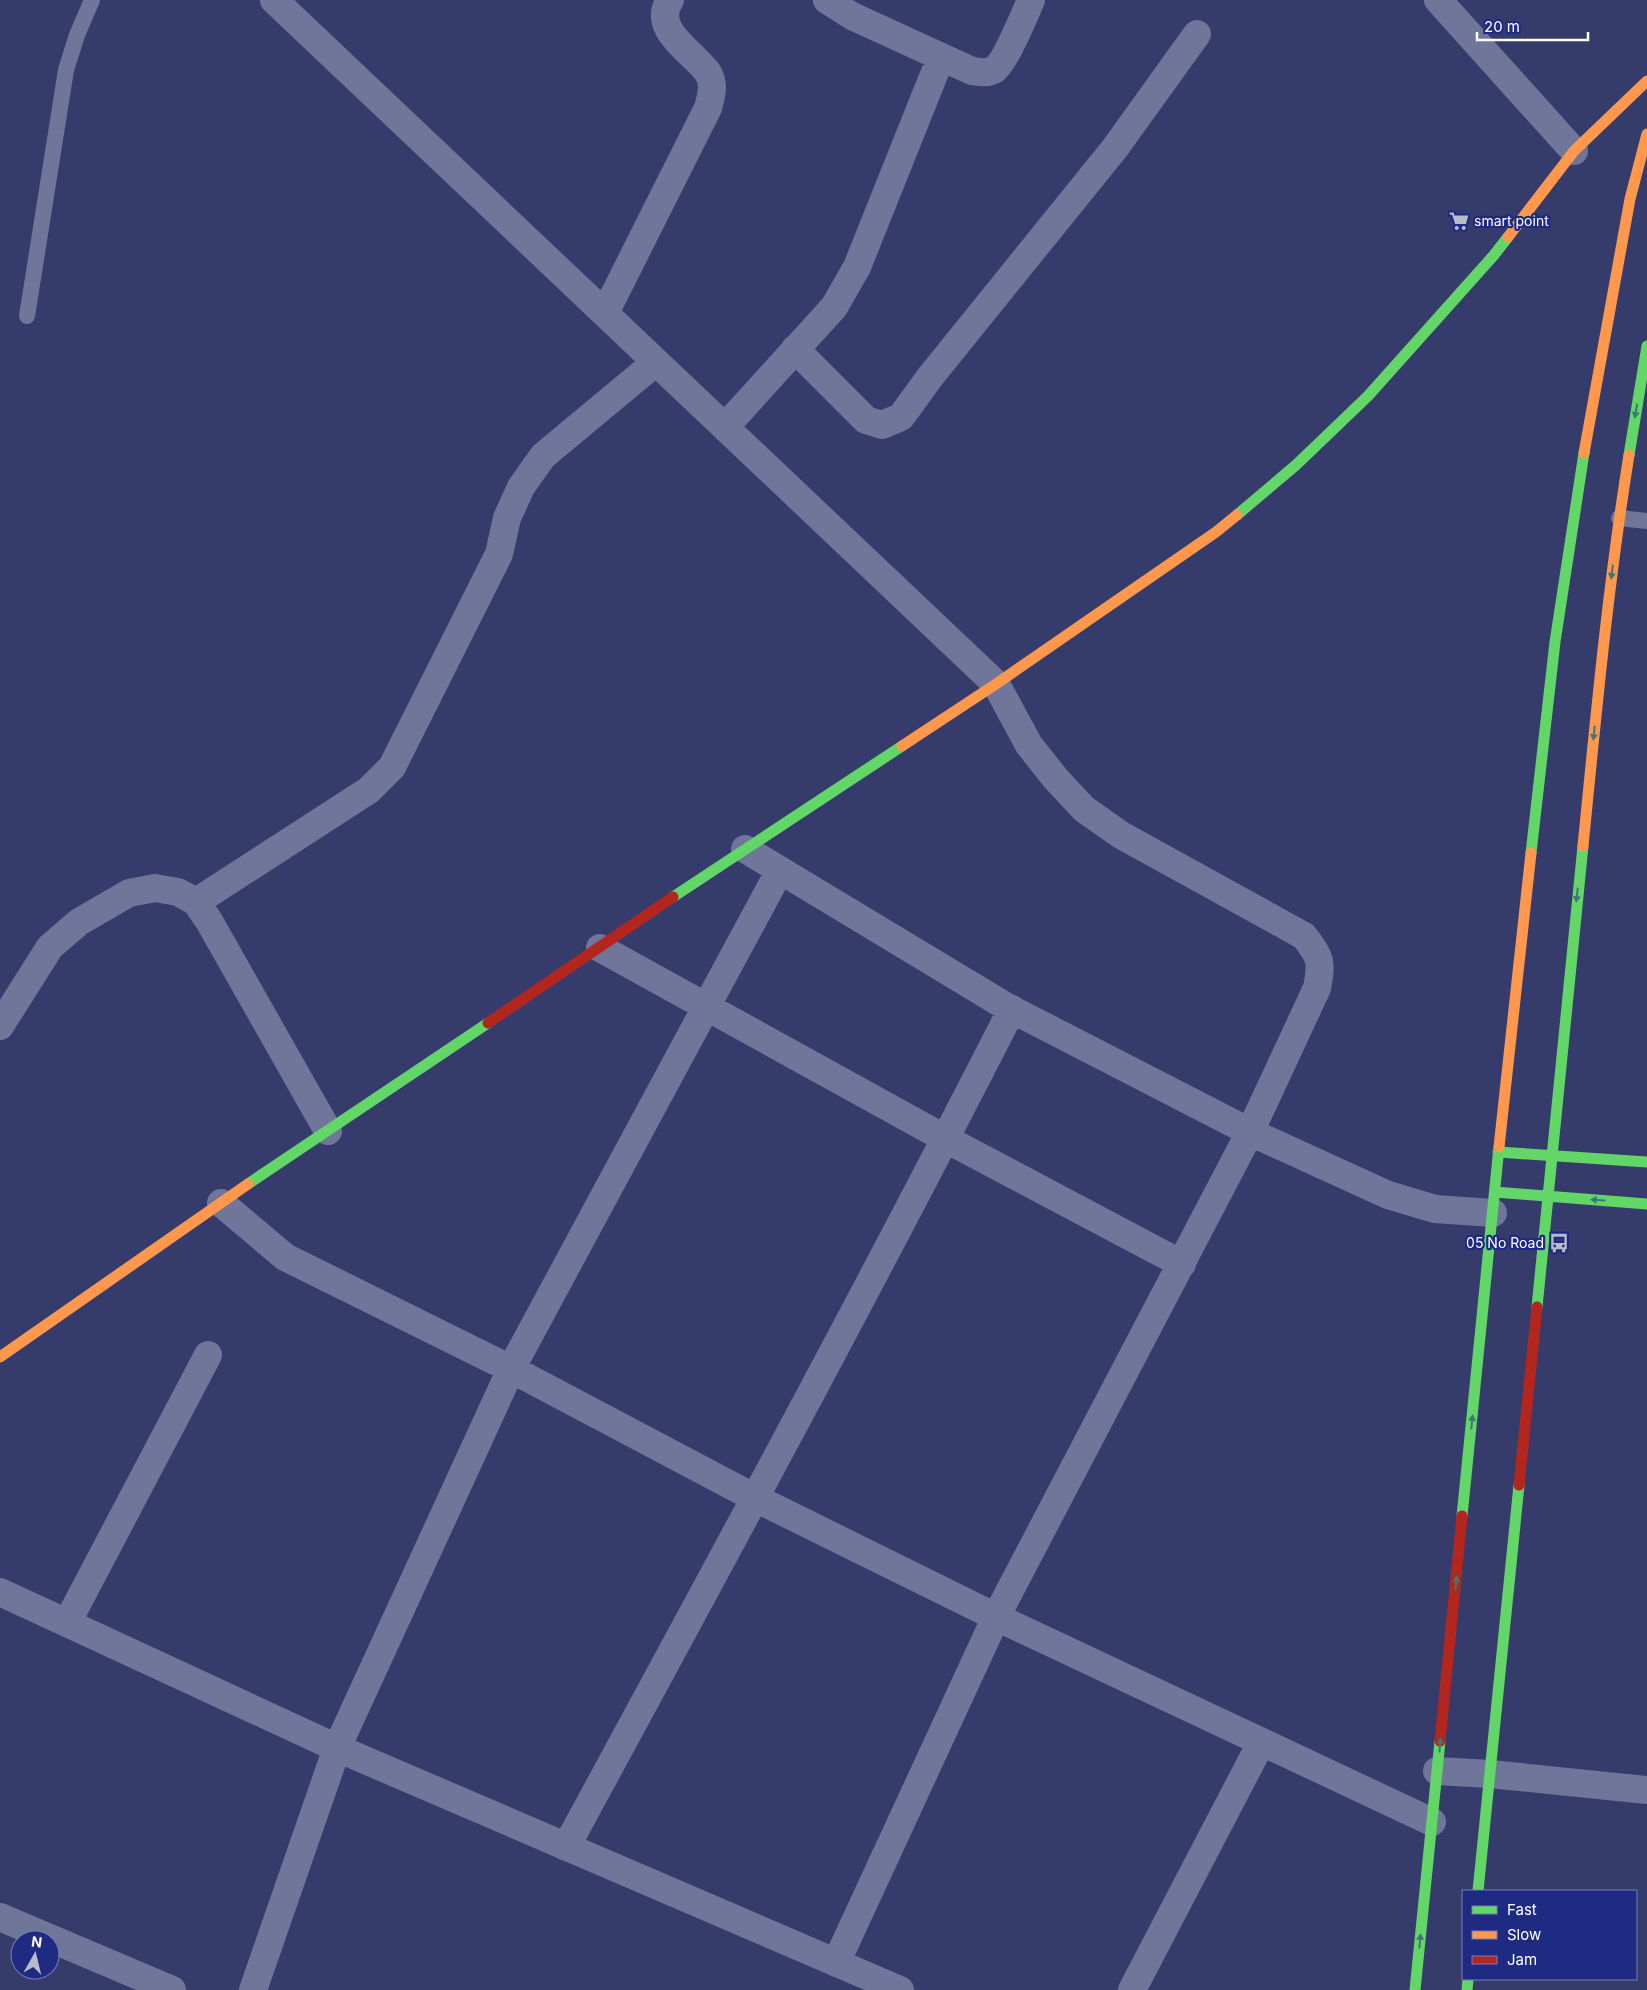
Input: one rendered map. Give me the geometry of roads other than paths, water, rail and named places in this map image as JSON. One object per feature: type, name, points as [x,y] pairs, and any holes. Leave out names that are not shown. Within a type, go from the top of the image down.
[{"type":"main road","points":[[0,1357],[221,1203],[745,849],[996,684],[1216,532],[1296,465],[1368,396],[1488,263],[1574,151],[1647,81]]},
{"type":"main road","points":[[1416,1990],[1498,1152],[1558,622],[1578,484],[1611,297],[1630,199],[1647,134]]},
{"type":"main road","points":[[1478,1890],[1602,645],[1619,518],[1647,346]]},
{"type":"main road","points":[[1498,1152],[1647,1162]]},
{"type":"main road","points":[[1494,1202],[1548,1196],[1647,1204]]},
{"type":"street","points":[[604,313],[708,108],[712,90],[709,74],[673,37],[666,23],[666,6],[670,0]]},
{"type":"street","points":[[827,0],[852,16],[972,71],[985,73],[996,69],[1004,58],[1031,0]]},
{"type":"street","points":[[1438,0],[1574,151]]},
{"type":"street","points":[[287,5],[604,313],[996,684],[1029,745],[1056,779],[1084,809],[1121,835],[1304,936],[1316,951],[1321,968],[1317,988],[1250,1132],[996,1617],[836,1963]]},
{"type":"street","points":[[795,349],[866,420],[882,425],[901,417],[930,377],[1115,148],[1197,34]]},
{"type":"street","points":[[725,427],[834,307],[857,267],[941,57]]},
{"type":"street","points":[[196,902],[369,790],[392,767],[500,554],[507,518],[521,487],[543,456],[656,362]]},
{"type":"street","points":[[745,849],[1012,1010],[1250,1132],[1388,1195],[1435,1209],[1494,1202]]},
{"type":"street","points":[[253,1990],[337,1748],[511,1369],[780,870]]},
{"type":"street","points":[[0,1026],[50,947],[79,922],[129,893],[155,888],[178,892],[196,902],[209,921],[328,1131]]},
{"type":"street","points":[[600,948],[946,1139],[1182,1264]]},
{"type":"street","points":[[566,1847],[755,1498],[946,1139],[1012,1010]]},
{"type":"street","points":[[221,1203],[285,1257],[511,1369],[755,1498],[996,1617],[1432,1822]]},
{"type":"street","points":[[67,1624],[208,1355]]},
{"type":"street","points":[[0,1592],[337,1748],[900,1990]]},
{"type":"street","points":[[1132,1990],[1261,1743]]},
{"type":"street","points":[[1437,1771],[1490,1774],[1647,1790]]},
{"type":"street","points":[[0,1917],[172,1990]]},
{"type":"lane","points":[[27,316],[66,70],[77,35],[92,0]]},
{"type":"lane","points":[[1619,518],[1647,521]]},
{"type":"place","name":"smart point","points":[[1459,221]]},
{"type":"place","name":"05 No Road","points":[[1559,1243]]}]
